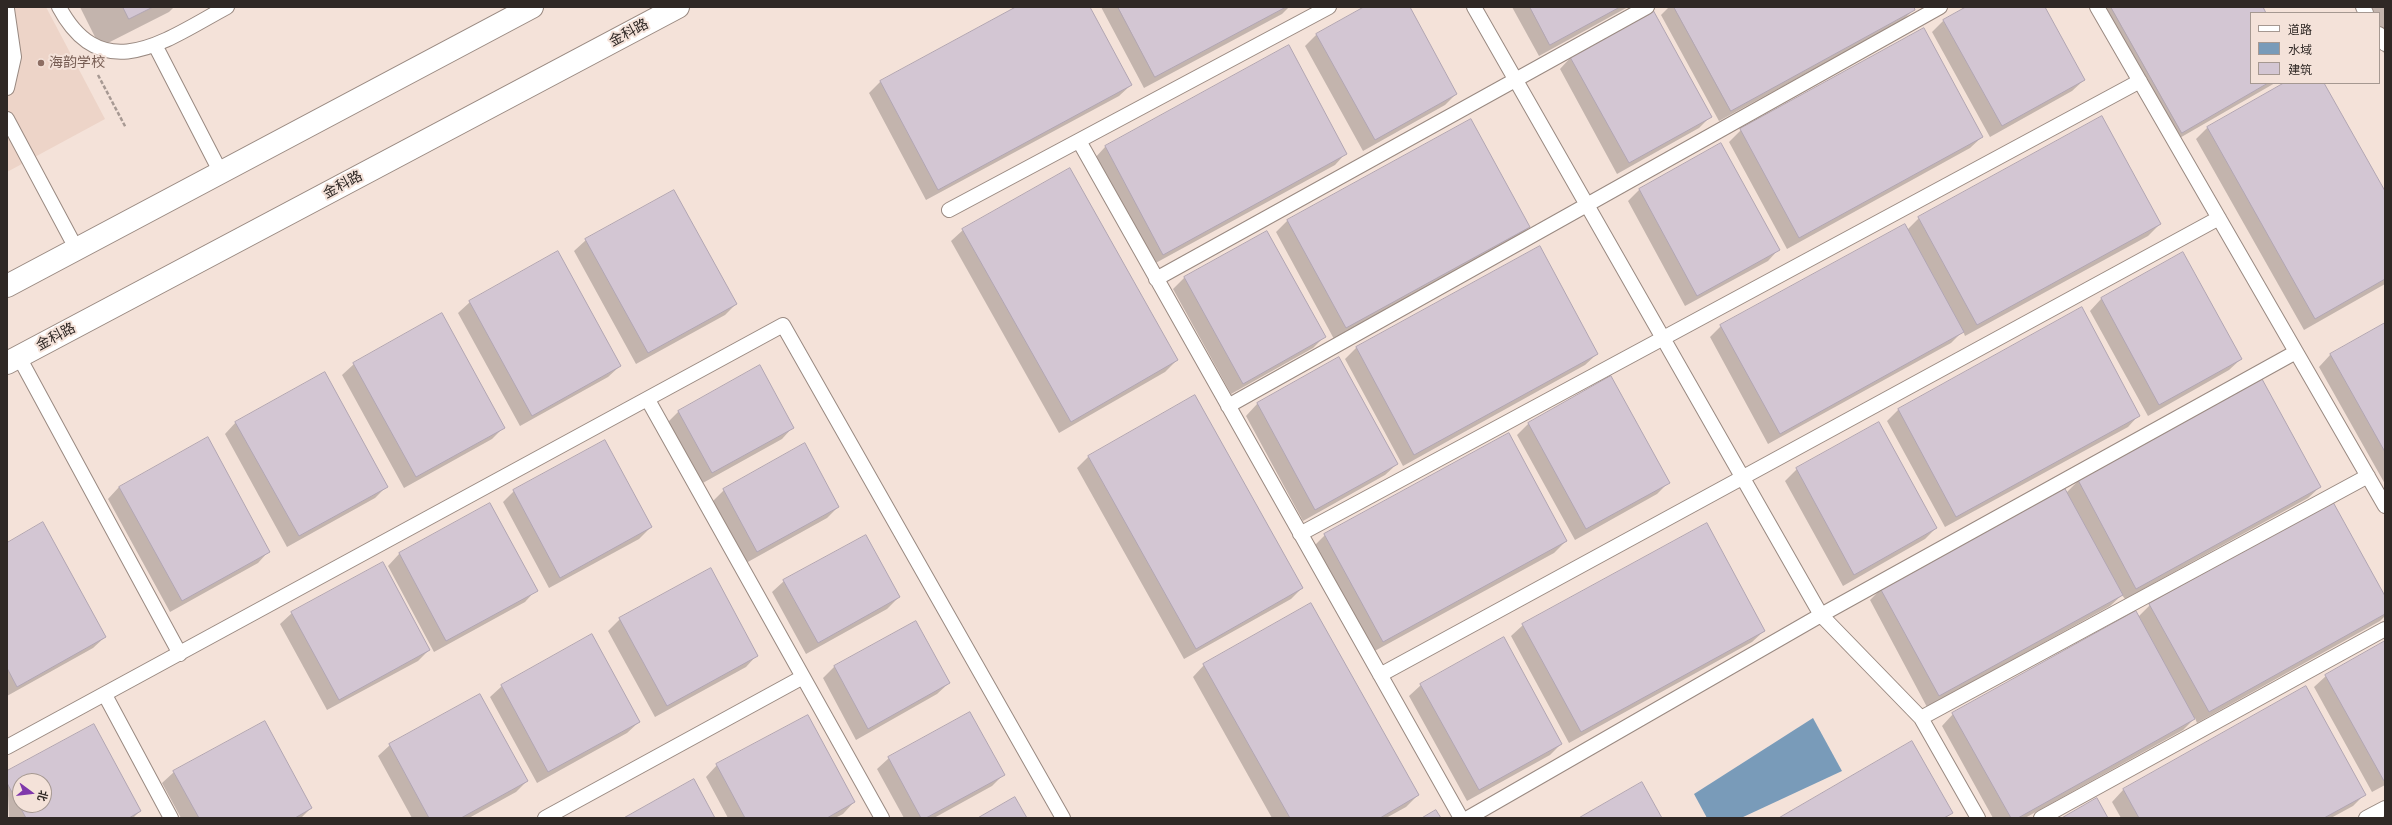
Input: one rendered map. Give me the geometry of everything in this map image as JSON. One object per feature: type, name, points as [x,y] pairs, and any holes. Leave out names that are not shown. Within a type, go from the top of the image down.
[{"type":"main road","points":[[7,286],[532,7]]},
{"type":"main road","name":"金科路","points":[[13,360],[678,7]]},
{"type":"lane","points":[[59,7],[66,20],[81,36],[97,46],[115,53],[134,52],[155,45],[227,7]]},
{"type":"lane","points":[[949,210],[1329,7]]},
{"type":"lane","points":[[1474,7],[1821,615],[1921,718],[1978,818]]},
{"type":"lane","points":[[1156,279],[1647,7]]},
{"type":"lane","points":[[1228,406],[1586,203],[1940,7]]},
{"type":"lane","points":[[2097,7],[2385,506]]},
{"type":"lane","points":[[7,9],[14,58],[7,88]]},
{"type":"lane","points":[[155,45],[221,173]]},
{"type":"lane","points":[[1300,534],[2140,81]]},
{"type":"lane","points":[[7,118],[77,250]]},
{"type":"lane","points":[[1079,141],[1461,818]]},
{"type":"lane","points":[[1380,675],[2219,218]]},
{"type":"lane","points":[[7,747],[784,325],[1063,818]]},
{"type":"lane","points":[[1468,818],[1821,615],[2296,352]]},
{"type":"lane","points":[[13,360],[180,654]]},
{"type":"lane","points":[[648,400],[882,818]]},
{"type":"lane","points":[[1921,718],[2368,476]]},
{"type":"lane","points":[[2041,818],[2385,629]]},
{"type":"lane","points":[[545,818],[803,677]]},
{"type":"lane","points":[[105,694],[171,818]]},
{"type":"lane","points":[[2366,818],[2385,808]]},
{"type":"path","points":[[97,46],[93,64],[126,128]]},
{"type":"shaded area","name":"海韵学校","points":[[7,7],[46,7],[105,119],[7,172]]},
{"type":"water","points":[[1813,718],[1842,771],[1741,818],[1707,818],[1694,794]]},
{"type":"building","points":[[123,7],[153,7],[129,19]]},
{"type":"building","points":[[1016,7],[1090,7],[1132,85],[938,190],[880,81]]},
{"type":"building","points":[[1118,7],[1286,7],[1155,77]]},
{"type":"building","points":[[1364,7],[1410,7],[1457,94],[1375,140],[1316,34]]},
{"type":"building","points":[[1530,7],[1620,7],[1550,45]]},
{"type":"building","points":[[1674,7],[1914,7],[1915,10],[1731,111]]},
{"type":"building","points":[[1966,7],[2045,7],[2085,80],[2002,126],[1943,20]]},
{"type":"building","points":[[2111,7],[2263,7],[2266,12],[2250,12],[2250,84],[2266,84],[2182,133]]},
{"type":"building","points":[[1653,10],[1712,117],[1629,163],[1570,57]]},
{"type":"building","points":[[1924,28],[1983,137],[1799,238],[1740,129]]},
{"type":"building","points":[[1289,45],[1347,154],[1163,255],[1105,146]]},
{"type":"building","points":[[2282,84],[2325,84],[2385,191],[2385,279],[2315,319],[2207,127]]},
{"type":"building","points":[[2102,116],[2161,224],[1977,325],[1918,217]]},
{"type":"building","points":[[1471,119],[1530,227],[1346,328],[1287,220]]},
{"type":"building","points":[[1721,143],[1780,250],[1697,296],[1639,189]]},
{"type":"building","points":[[1070,168],[1178,360],[1071,422],[962,229]]},
{"type":"building","points":[[674,190],[737,304],[648,353],[585,239]]},
{"type":"building","points":[[1905,224],[1964,332],[1780,434],[1720,325]]},
{"type":"building","points":[[1267,231],[1326,337],[1243,384],[1184,277]]},
{"type":"building","points":[[1540,246],[1598,354],[1414,455],[1356,347]]},
{"type":"building","points":[[558,251],[621,366],[532,416],[469,301]]},
{"type":"building","points":[[2183,252],[2242,359],[2159,405],[2101,298]]},
{"type":"building","points":[[2082,307],[2140,416],[1956,517],[1898,409]]},
{"type":"building","points":[[442,313],[505,428],[416,477],[353,363]]},
{"type":"building","points":[[2385,323],[2385,452],[2330,354]]},
{"type":"building","points":[[1339,357],[1398,464],[1315,510],[1257,403]]},
{"type":"building","points":[[760,365],[794,428],[712,473],[678,411]]},
{"type":"building","points":[[325,372],[388,487],[299,536],[235,422]]},
{"type":"building","points":[[1611,376],[1670,483],[1586,529],[1528,423]]},
{"type":"building","points":[[2262,379],[2321,487],[2136,589],[2078,480]]},
{"type":"building","points":[[1195,395],[1303,588],[1196,649],[1088,456]]},
{"type":"building","points":[[1879,422],[1937,528],[1854,575],[1796,468]]},
{"type":"building","points":[[1509,433],[1567,541],[1383,642],[1324,534]]},
{"type":"building","points":[[208,437],[270,552],[182,601],[119,487]]},
{"type":"building","points":[[605,440],[652,527],[560,578],[513,490]]},
{"type":"building","points":[[805,443],[839,507],[757,552],[723,489]]},
{"type":"building","points":[[2064,487],[2123,595],[1939,696],[1880,588]]},
{"type":"building","points":[[2333,502],[2385,596],[2385,614],[2209,712],[2149,604]]},
{"type":"building","points":[[490,503],[538,591],[446,641],[399,553]]},
{"type":"building","points":[[43,522],[106,637],[17,687],[7,668],[7,543]]},
{"type":"building","points":[[1707,523],[1765,631],[1581,732],[1522,624]]},
{"type":"building","points":[[866,535],[900,597],[818,643],[783,580]]},
{"type":"building","points":[[383,562],[430,650],[339,700],[291,612]]},
{"type":"building","points":[[711,568],[758,656],[667,706],[619,618]]},
{"type":"building","points":[[1311,603],[1419,795],[1380,818],[1290,818],[1203,664]]},
{"type":"building","points":[[2136,611],[2195,719],[2018,818],[2011,818],[1952,713]]},
{"type":"building","points":[[916,621],[950,683],[868,729],[834,666]]},
{"type":"building","points":[[592,634],[640,722],[548,772],[501,685]]},
{"type":"building","points":[[1504,637],[1562,744],[1479,790],[1420,684]]},
{"type":"building","points":[[2385,641],[2385,781],[2384,781],[2325,675]]},
{"type":"building","points":[[2306,686],[2366,795],[2324,818],[2139,818],[2123,789]]},
{"type":"building","points":[[480,694],[528,781],[461,818],[429,818],[389,744]]},
{"type":"building","points":[[970,712],[1005,775],[926,818],[921,818],[888,757]]},
{"type":"building","points":[[808,715],[855,802],[827,818],[745,818],[716,764]]},
{"type":"building","points":[[265,721],[312,808],[295,818],[199,818],[173,771]]},
{"type":"building","points":[[94,724],[141,811],[129,818],[26,818],[23,813],[52,813],[52,773],[12,773],[12,792],[7,783],[7,771]]},
{"type":"building","points":[[1912,741],[1953,813],[1944,818],[1779,818]]},
{"type":"building","points":[[694,779],[715,818],[624,818]]},
{"type":"building","points":[[1642,782],[1662,818],[1579,818]]},
{"type":"building","points":[[1015,797],[1027,818],[978,818]]},
{"type":"building","points":[[2097,798],[2108,818],[2062,818]]},
{"type":"building","points":[[1436,810],[1441,818],[1422,818]]},
{"type":"place","name":"海韵学校","points":[[41,63]]}]
